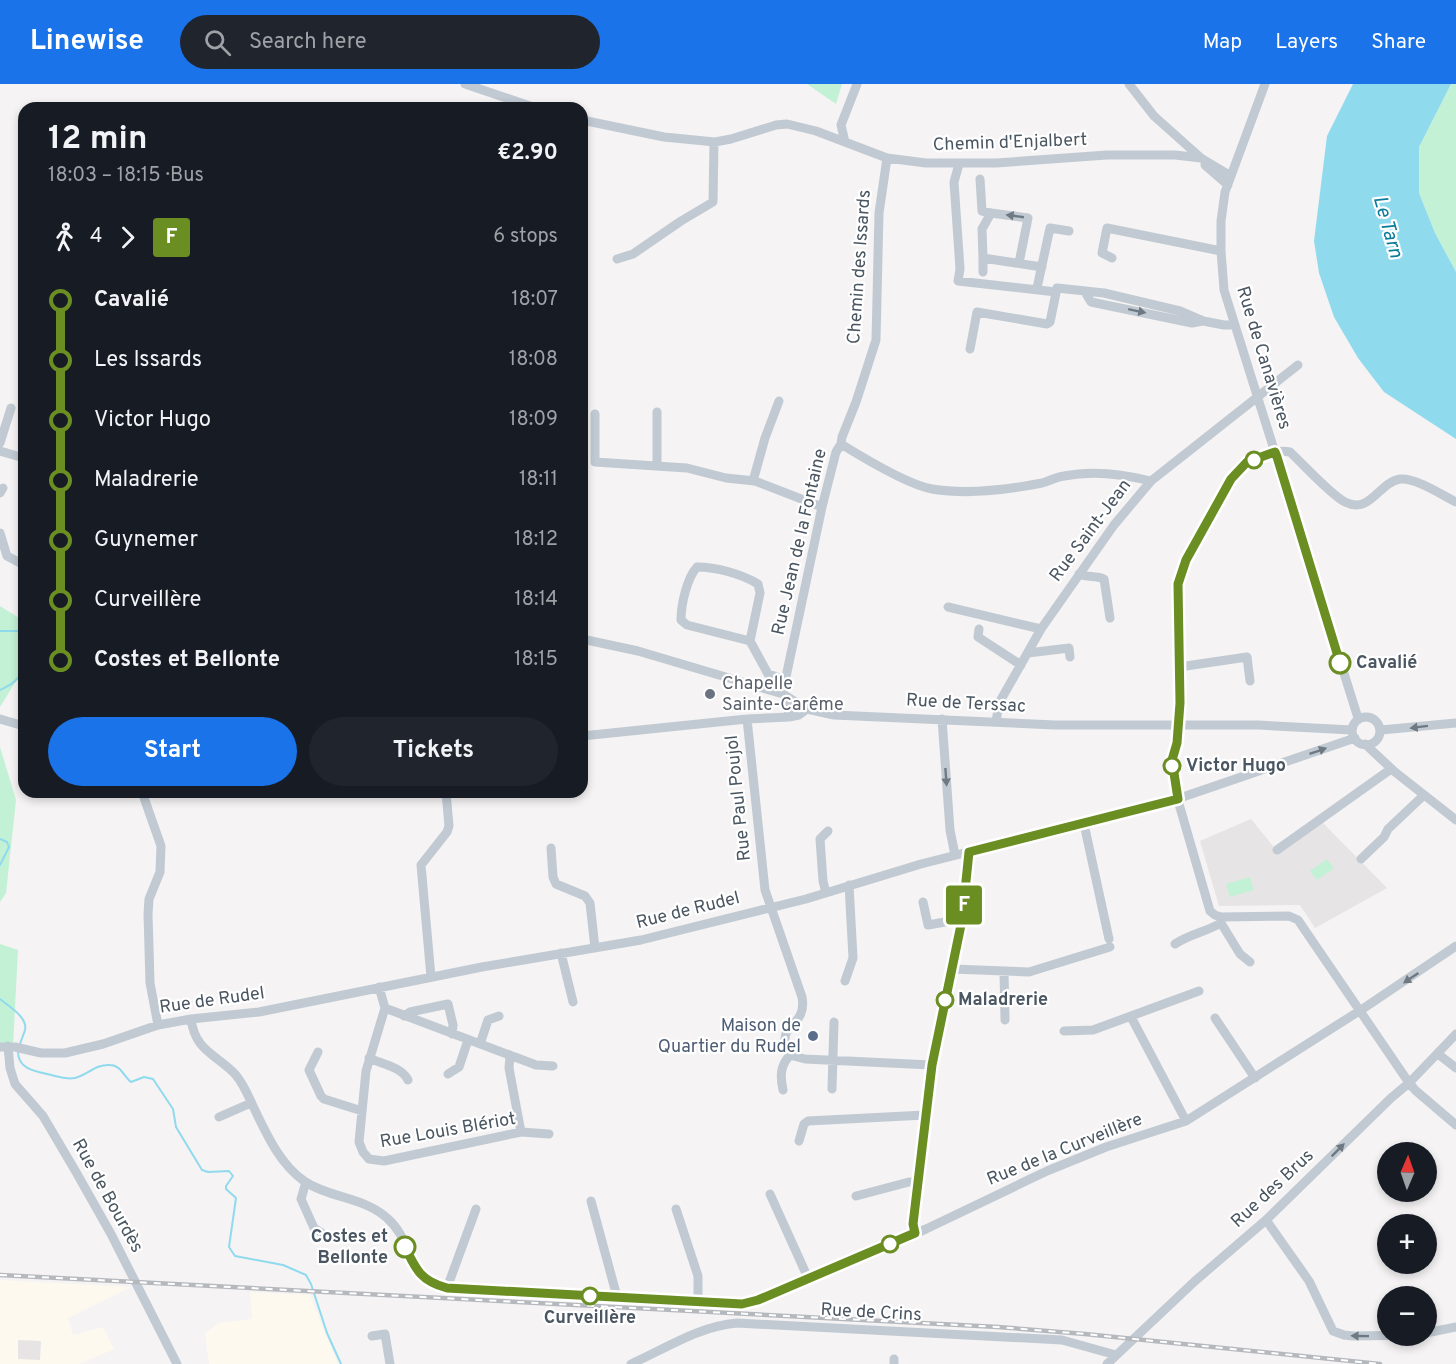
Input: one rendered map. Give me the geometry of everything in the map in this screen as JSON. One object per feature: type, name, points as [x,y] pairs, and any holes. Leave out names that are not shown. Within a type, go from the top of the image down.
[{"type":"street","points":[[465,84],[518,102]]},
{"type":"street","points":[[845,142],[841,125],[857,84]]},
{"type":"street","points":[[1129,84],[1154,116],[1199,158],[1229,181]]},
{"type":"street","name":"Rue de Canavières","points":[[1265,84],[1229,181],[1221,221],[1224,290],[1358,718]]},
{"type":"street","name":"Chemin d'Enjalbert","points":[[588,121],[664,137],[714,142],[787,124],[816,131],[887,158],[959,164],[1138,154],[1199,158]]},
{"type":"street","points":[[816,131],[841,125]]},
{"type":"street","points":[[617,259],[633,254],[681,220],[713,202],[714,142]]},
{"type":"street","name":"Chemin des Issards","points":[[841,444],[876,340],[879,213],[887,158]]},
{"type":"street","points":[[959,164],[954,182],[960,270],[958,281],[1037,288],[1056,292]]},
{"type":"street","points":[[980,179],[982,211],[1028,218],[1020,263]]},
{"type":"street","points":[[983,272],[982,229],[991,213]]},
{"type":"street","points":[[1037,288],[1050,228],[1069,231]]},
{"type":"street","points":[[1112,258],[1102,253],[1107,228],[1221,251]]},
{"type":"street","points":[[983,258],[1042,267]]},
{"type":"street","points":[[970,350],[977,312],[1047,324],[1050,322],[1057,288],[1062,287],[1104,293],[1203,321],[1224,326],[1234,325]]},
{"type":"street","points":[[1085,292],[1091,302],[1180,315]]},
{"type":"street","name":"Rue Saint-Jean","points":[[996,722],[999,703],[1041,629],[1114,525],[1155,476],[1298,365]]},
{"type":"street","points":[[753,481],[765,438],[779,401]]},
{"type":"street","points":[[0,443],[11,408]]},
{"type":"street","points":[[657,412],[657,465]]},
{"type":"street","points":[[595,414],[595,462],[687,468],[726,478],[753,481],[822,507]]},
{"type":"street","name":"Rue Jean de la Fontaine","points":[[789,717],[788,700],[783,694],[822,507],[836,452],[841,444],[911,483],[930,489],[990,491],[1091,473],[1123,474],[1151,481]]},
{"type":"street","points":[[1250,962],[1240,954],[1221,920],[1210,911],[1178,802],[1172,760],[1179,726],[1178,584],[1182,567],[1238,470],[1247,462],[1281,450],[1290,452],[1343,501],[1352,504],[1366,503],[1401,479],[1421,485],[1456,502]]},
{"type":"street","points":[[0,451],[18,456]]},
{"type":"street","points":[[0,533],[4,558]]},
{"type":"street","points":[[750,641],[687,625],[681,620],[681,611],[692,572],[697,567],[750,579],[758,584],[760,593],[750,641],[768,674],[786,680]]},
{"type":"street","points":[[1079,574],[1104,579],[1110,618]]},
{"type":"street","points":[[948,607],[1041,629]]},
{"type":"street","points":[[979,629],[978,637],[1021,665]]},
{"type":"street","points":[[588,640],[638,651],[783,694],[807,709],[799,715],[789,717],[747,719],[588,735]]},
{"type":"street","points":[[1028,653],[1069,648],[1070,657]]},
{"type":"street","points":[[1179,667],[1247,657],[1250,681]]},
{"type":"street","name":"Rue de Terssac","points":[[807,709],[834,714],[1055,725],[1258,725],[1354,734]]},
{"type":"street","points":[[1381,757],[1378,724],[1371,718],[1358,718],[1354,722],[1354,734],[1381,757],[1391,769],[1456,820]]},
{"type":"street","points":[[0,719],[18,724]]},
{"type":"street","name":"Rue Paul Poujol","points":[[747,719],[765,890],[804,1008],[800,1018],[786,1033],[785,1040],[790,1055]]},
{"type":"street","points":[[942,719],[949,819],[955,855]]},
{"type":"street","points":[[1365,744],[1373,744],[1380,735],[1456,723]]},
{"type":"street","name":"Rue de Rudel","points":[[12,1047],[41,1053],[65,1053],[103,1044],[158,1025],[259,1012],[431,977],[641,940],[826,893],[955,855],[1178,802],[1354,734]]},
{"type":"street","points":[[1277,850],[1391,769]]},
{"type":"street","points":[[1361,859],[1384,837],[1388,829],[1424,795]]},
{"type":"street","points":[[144,798],[160,846],[160,872],[149,899],[148,914],[150,984],[158,1025]]},
{"type":"street","points":[[431,977],[421,865],[447,832],[449,826],[447,798]]},
{"type":"street","points":[[952,969],[1029,972],[1040,970],[1109,943],[1084,824]]},
{"type":"street","points":[[826,893],[820,839],[828,831]]},
{"type":"street","points":[[551,848],[553,877],[556,884],[585,896],[590,903],[595,948]]},
{"type":"street","points":[[915,1233],[913,1224],[932,1065],[962,920],[969,852]]},
{"type":"street","points":[[845,981],[853,958],[849,885]]},
{"type":"street","points":[[923,902],[928,925],[962,920]]},
{"type":"street","points":[[1175,944],[1182,939],[1208,931],[1221,920],[1288,916],[1298,920],[1303,924],[1412,1086],[1456,1125]]},
{"type":"street","name":"Rue de la Curveillère","points":[[447,1288],[698,1303],[752,1303],[915,1233],[1047,1171],[1106,1147],[1186,1121],[1456,946]]},
{"type":"street","points":[[561,953],[573,1002]]},
{"type":"street","points":[[1004,971],[1005,1020]]},
{"type":"street","points":[[379,987],[385,1008],[536,1065],[553,1066]]},
{"type":"street","points":[[1064,1031],[1093,1030],[1199,991]]},
{"type":"street","points":[[404,1016],[410,1011],[448,1004],[453,1025],[452,1034]]},
{"type":"street","name":"Rue Louis Blériot","points":[[385,1008],[369,1058],[362,1111],[359,1142],[361,1149],[369,1159],[377,1161],[521,1132],[549,1134]]},
{"type":"street","points":[[480,1044],[488,1020],[499,1016]]},
{"type":"street","points":[[1131,1017],[1186,1121]]},
{"type":"street","points":[[1215,1018],[1255,1078]]},
{"type":"street","points":[[191,1019],[194,1034],[200,1044],[235,1075],[272,1144],[290,1170],[306,1182],[376,1210],[388,1218],[397,1230],[419,1273],[431,1283],[447,1288],[476,1209]]},
{"type":"street","points":[[832,1089],[834,1022]]},
{"type":"street","name":"Rue des Brus","points":[[1107,1364],[1195,1281],[1266,1220],[1391,1098],[1412,1086],[1456,1034]]},
{"type":"street","points":[[448,1074],[459,1066],[468,1040]]},
{"type":"street","name":"Rue de Bourdès","points":[[12,1047],[10,1068],[15,1084],[43,1116],[76,1172],[111,1234],[177,1364]]},
{"type":"street","points":[[318,1052],[309,1070],[321,1096],[362,1111]]},
{"type":"street","points":[[1438,1054],[1456,1068]]},
{"type":"street","points":[[510,1055],[509,1068],[521,1132]]},
{"type":"street","points":[[783,1090],[781,1071],[790,1055],[805,1059],[832,1061],[932,1065]]},
{"type":"street","points":[[369,1058],[405,1073],[408,1080]]},
{"type":"street","points":[[219,1117],[251,1102]]},
{"type":"street","points":[[799,1141],[807,1120],[925,1115]]},
{"type":"street","points":[[306,1182],[301,1199],[314,1228],[322,1233]]},
{"type":"street","points":[[856,1196],[909,1182],[918,1182]]},
{"type":"street","points":[[770,1194],[808,1278]]},
{"type":"street","points":[[591,1201],[616,1298]]},
{"type":"street","points":[[676,1209],[698,1276],[698,1303]]},
{"type":"street","points":[[1266,1220],[1309,1281],[1333,1331],[1344,1335],[1377,1335]]},
{"type":"street","name":"Rue de Crins","points":[[631,1364],[704,1330],[721,1324],[737,1323],[1062,1340],[1116,1355]]},
{"type":"street","points":[[1437,1331],[1456,1327]]},
{"type":"street","points":[[372,1336],[385,1334],[390,1364]]},
{"type":"shaded area","points":[[1251,819],[1278,852],[1322,822],[1387,888],[1315,928],[1300,905],[1219,906],[1200,841]]},
{"type":"shaded area","points":[[0,1280],[131,1287],[68,1318],[73,1335],[103,1327],[114,1349],[79,1364],[0,1364]]},
{"type":"shaded area","points":[[250,1292],[310,1295],[338,1364],[209,1364],[205,1334],[218,1323],[252,1319]]},
{"type":"shaded area","points":[[18,1340],[41,1341],[40,1360],[18,1359]]},
{"type":"green space","points":[[807,84],[842,84],[836,104]]},
{"type":"green space","points":[[1451,84],[1456,84],[1456,272],[1435,233],[1419,193],[1419,147]]},
{"type":"green space","points":[[0,606],[18,617],[18,678],[0,707]]},
{"type":"green space","points":[[0,747],[16,800],[6,893],[0,902]]},
{"type":"green space","points":[[1327,859],[1334,868],[1317,880],[1310,871]]},
{"type":"green space","points":[[1250,877],[1254,890],[1230,897],[1226,884]]},
{"type":"green space","points":[[0,944],[18,950],[13,1046],[0,1043]]},
{"type":"water","name":"Le Tarn","points":[[1353,84],[1451,84],[1419,147],[1419,193],[1435,233],[1456,272],[1456,439],[1384,392],[1358,358],[1334,317],[1319,273],[1314,241],[1327,136]]},
{"type":"waterway","points":[[0,631],[18,631]]},
{"type":"waterway","points":[[0,690],[9,686],[18,677]]},
{"type":"waterway","points":[[0,839],[7,842],[9,847],[0,865]]},
{"type":"waterway","points":[[0,999],[17,1012],[25,1025],[20,1044]]},
{"type":"waterway","points":[[18,1050],[20,1061],[27,1068],[61,1078],[75,1078],[100,1066],[110,1065],[120,1069],[131,1082],[144,1077],[153,1079],[173,1109],[176,1127],[202,1170],[229,1171],[233,1176],[226,1186],[226,1189],[236,1198],[229,1247],[235,1256],[283,1265],[306,1275],[341,1364]]},
{"type":"railway","points":[[0,1275],[998,1327],[1380,1364]]},
{"type":"bus line","name":"F","points":[[405,1247],[419,1273],[431,1283],[447,1288],[742,1304],[752,1303],[915,1233],[913,1224],[922,1133],[933,1054],[962,920],[969,852],[1178,799],[1172,760],[1177,743],[1180,703],[1178,584],[1182,567],[1231,479],[1247,462],[1275,452],[1340,663]]},
{"type":"place","name":"Cavalié","points":[[1340,663]]},
{"type":"place","name":"Chapelle Sainte-Carême","points":[[710,694]]},
{"type":"place","name":"Victor Hugo","points":[[1172,766]]},
{"type":"place","name":"Maladrerie","points":[[945,1000]]},
{"type":"place","name":"Maison de Quartier du Rudel","points":[[813,1036]]},
{"type":"place","name":"Costes et Bellonte","points":[[405,1247]]},
{"type":"place","name":"Curveillère","points":[[590,1296]]}]
